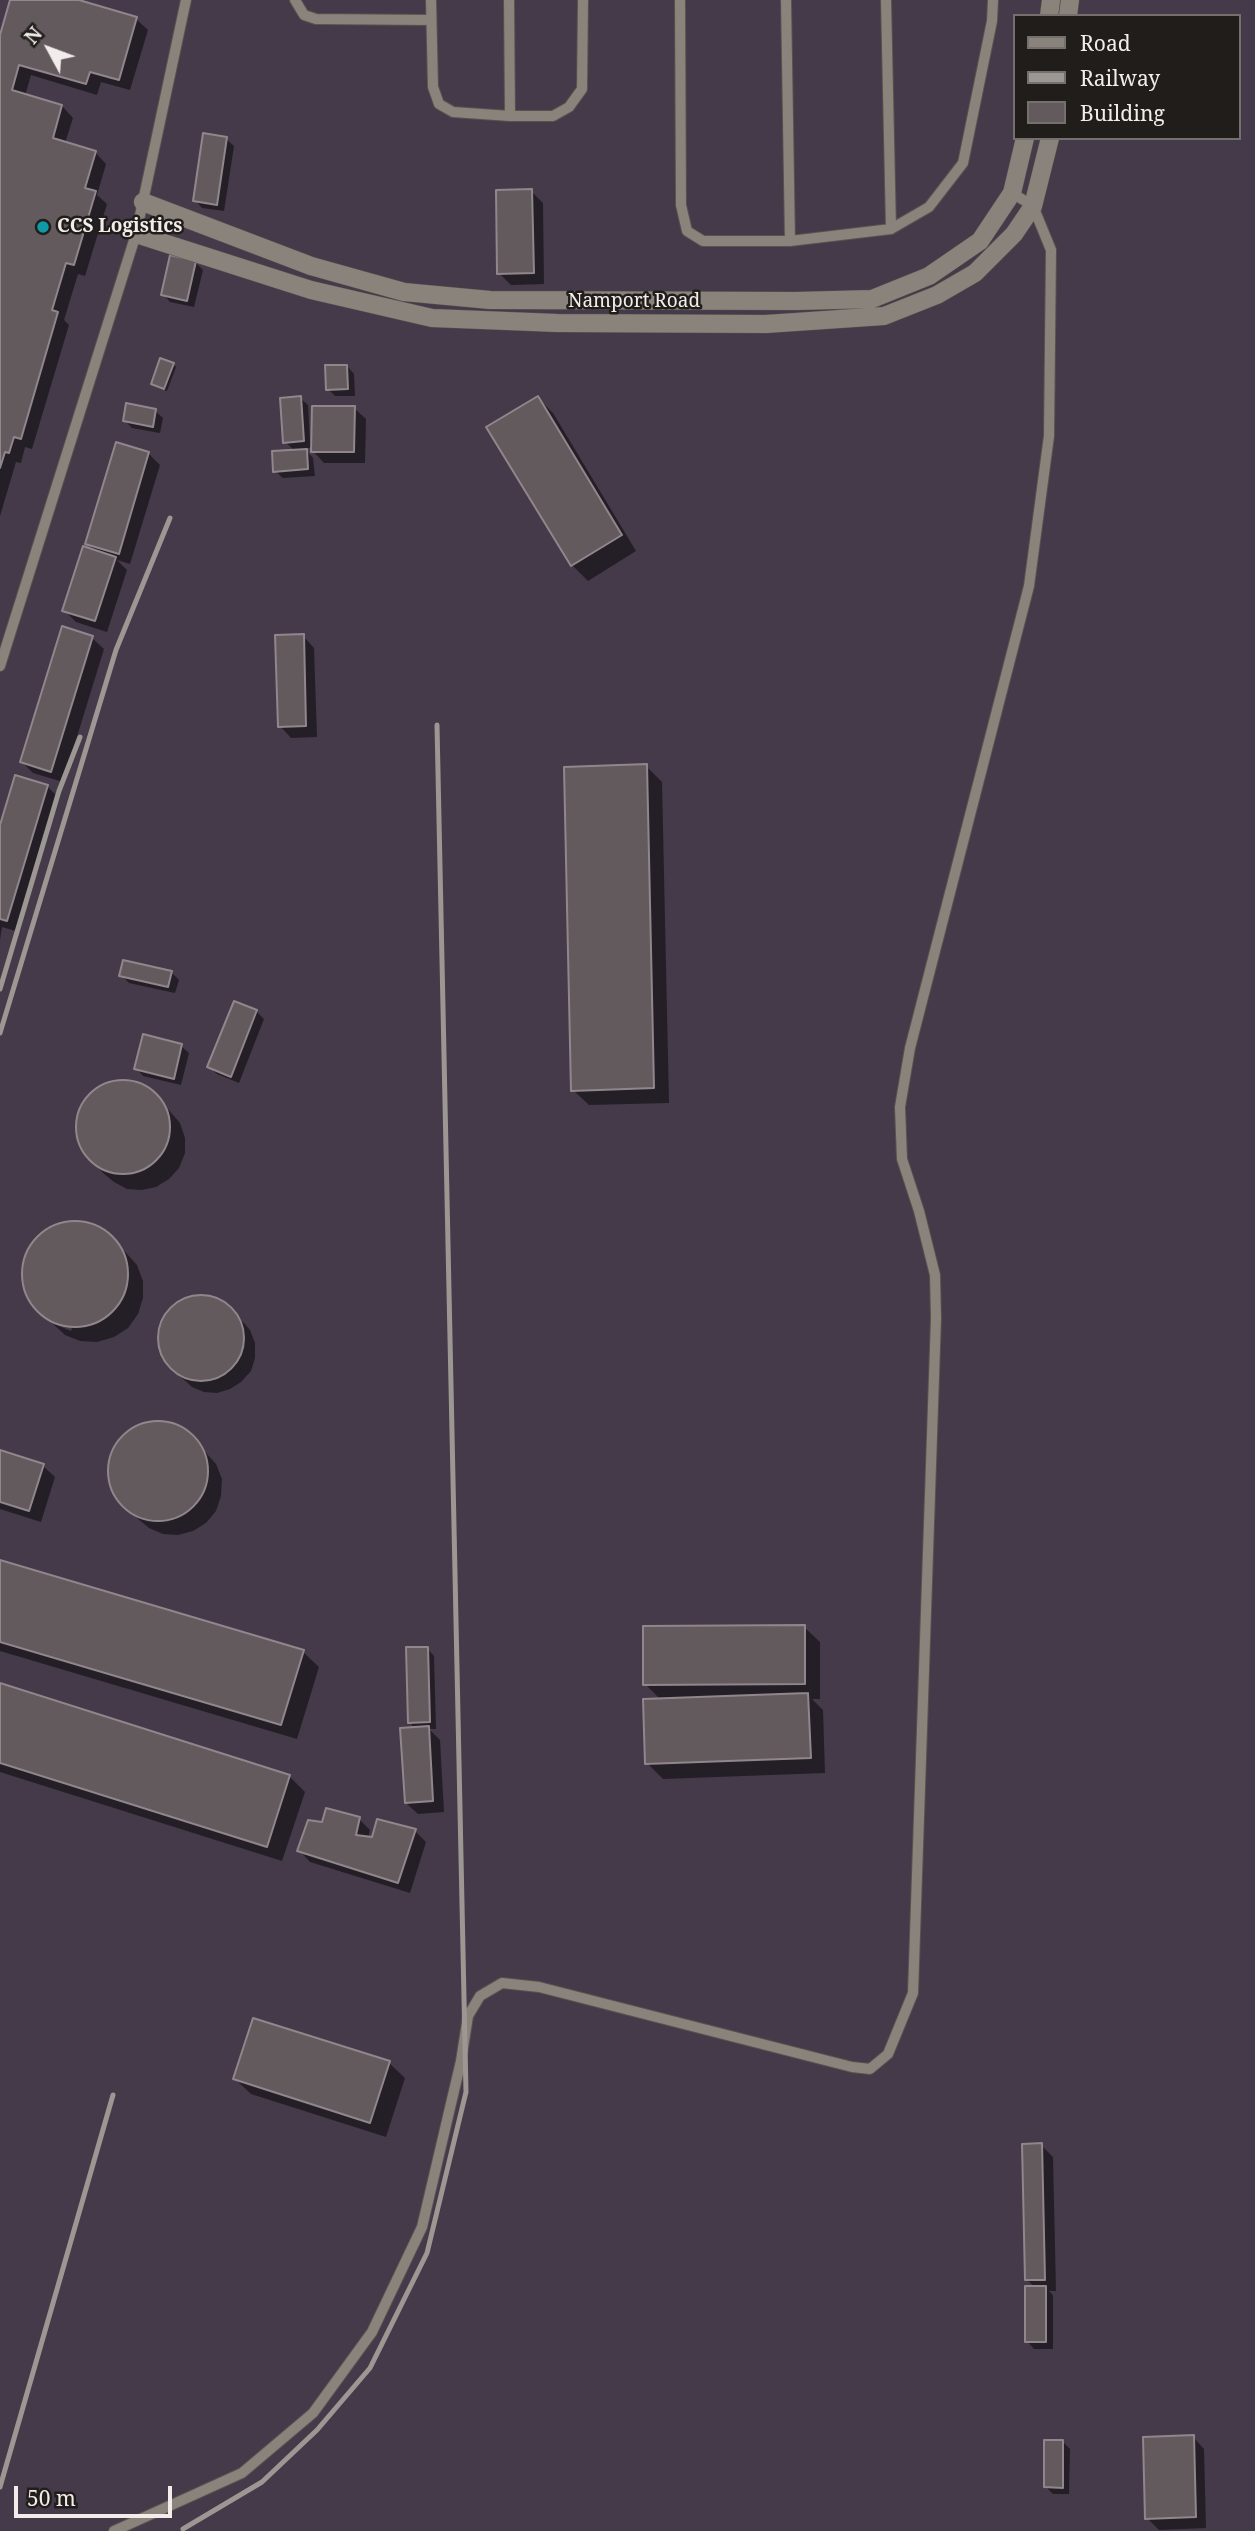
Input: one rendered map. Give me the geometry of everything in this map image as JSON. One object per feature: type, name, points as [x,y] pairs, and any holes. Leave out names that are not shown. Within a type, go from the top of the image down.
[{"type":"street","points":[[143,202],[312,266],[404,292],[490,300],[872,299],[929,275],[980,241],[1012,193],[1025,140]]},
{"type":"street","name":"Namport Road","points":[[136,234],[311,290],[432,318],[557,323],[766,324],[884,316],[937,295],[975,273],[1013,234],[1033,206],[1050,140]]},
{"type":"lane","points":[[0,666],[136,234],[186,0]]},
{"type":"lane","points":[[295,0],[304,15],[316,19],[431,20]]},
{"type":"lane","points":[[431,0],[433,87],[439,104],[453,111],[510,116],[553,116],[569,107],[582,89],[583,0]]},
{"type":"lane","points":[[509,0],[510,116]]},
{"type":"lane","points":[[680,0],[681,205],[687,231],[703,241],[790,241],[891,229],[929,207],[963,163],[992,22],[993,0]]},
{"type":"lane","points":[[786,0],[790,241]]},
{"type":"lane","points":[[886,0],[891,229]]},
{"type":"lane","points":[[114,2531],[242,2473],[313,2413],[372,2332],[422,2227],[461,2061],[468,2016],[480,1996],[502,1983],[539,1987],[852,2067],[870,2069],[888,2054],[913,1993],[936,1318],[932,1264],[919,1211],[901,1158],[900,1107],[909,1048],[1029,586],[1049,423],[1051,250],[1033,206],[1012,193]]},
{"type":"shaded area","points":[[0,0],[1255,0],[1255,2531],[0,2531]]},
{"type":"building","name":"CCS Logistics","points":[[10,0],[79,0],[137,17],[119,80],[90,72],[86,84],[19,65],[12,90],[62,105],[53,138],[96,151],[85,188],[96,191],[74,265],[66,263],[52,310],[58,312],[21,439],[14,437],[0,468],[0,35]]},
{"type":"building","points":[[203,133],[227,137],[217,205],[193,201]]},
{"type":"building","points":[[532,189],[534,273],[497,274],[496,190]]},
{"type":"building","points":[[170,255],[196,261],[187,301],[161,295]]},
{"type":"building","points":[[160,358],[174,363],[164,389],[151,384]]},
{"type":"building","points":[[325,365],[347,365],[348,389],[326,390]]},
{"type":"building","points":[[301,396],[304,441],[283,443],[280,398]]},
{"type":"building","points":[[538,396],[622,535],[571,566],[486,427]]},
{"type":"building","points":[[126,403],[156,409],[153,427],[123,421]]},
{"type":"building","points":[[312,406],[355,406],[354,452],[311,452]]},
{"type":"building","points":[[116,442],[149,452],[119,554],[85,544]]},
{"type":"building","points":[[307,449],[308,469],[273,472],[272,451]]},
{"type":"building","points":[[83,546],[116,557],[95,621],[62,611]]},
{"type":"building","points":[[62,626],[93,636],[51,772],[20,762]]},
{"type":"building","points":[[304,634],[306,726],[278,727],[275,635]]},
{"type":"building","points":[[647,764],[654,1088],[571,1091],[564,767]]},
{"type":"building","points":[[15,775],[48,785],[7,921],[0,919],[0,825]]},
{"type":"building","points":[[123,960],[172,971],[168,987],[119,976]]},
{"type":"building","points":[[234,1001],[257,1010],[231,1077],[207,1067]]},
{"type":"building","points":[[143,1034],[182,1044],[174,1079],[134,1069]]},
{"type":"building","points":[[114,1080],[132,1080],[157,1093],[167,1109],[170,1127],[167,1145],[157,1161],[132,1174],[114,1174],[89,1161],[76,1136],[76,1118],[89,1093]]},
{"type":"building","points":[[75,1221],[95,1225],[112,1237],[124,1254],[128,1274],[124,1294],[112,1311],[95,1323],[75,1327],[55,1323],[38,1311],[26,1294],[22,1274],[26,1254],[38,1237],[55,1225]]},
{"type":"building","points":[[193,1295],[209,1295],[232,1307],[241,1321],[244,1338],[241,1355],[232,1369],[209,1381],[193,1381],[177,1374],[165,1362],[158,1346],[158,1330],[165,1314],[177,1302]]},
{"type":"building","points":[[158,1421],[177,1425],[193,1436],[204,1452],[208,1471],[204,1490],[193,1506],[177,1517],[158,1521],[139,1517],[123,1506],[112,1490],[108,1471],[112,1452],[123,1436],[139,1425]]},
{"type":"building","points":[[0,1450],[44,1464],[29,1511],[0,1502]]},
{"type":"building","points":[[0,1560],[304,1650],[281,1725],[0,1642]]},
{"type":"building","points":[[805,1625],[805,1684],[643,1685],[643,1626]]},
{"type":"building","points":[[406,1647],[428,1647],[430,1722],[408,1723]]},
{"type":"building","points":[[0,1683],[290,1775],[267,1847],[0,1763]]},
{"type":"building","points":[[808,1693],[811,1758],[645,1764],[643,1699]]},
{"type":"building","points":[[429,1726],[433,1801],[405,1803],[400,1728]]},
{"type":"building","points":[[326,1808],[360,1817],[356,1835],[372,1837],[377,1819],[416,1829],[398,1883],[297,1851],[308,1820],[322,1822]]},
{"type":"building","points":[[253,2018],[390,2061],[370,2123],[233,2079]]},
{"type":"building","points":[[1042,2143],[1045,2280],[1025,2280],[1022,2144]]},
{"type":"building","points":[[1025,2286],[1046,2286],[1046,2342],[1025,2342]]},
{"type":"building","points":[[1194,2435],[1196,2517],[1145,2519],[1143,2437]]},
{"type":"building","points":[[1044,2440],[1063,2440],[1063,2488],[1044,2487]]},
{"type":"railway","points":[[0,1033],[116,650],[170,518]]},
{"type":"railway","points":[[183,2529],[262,2482],[317,2430],[370,2368],[427,2253],[466,2092],[437,725]]},
{"type":"railway","points":[[0,989],[59,791],[80,737]]},
{"type":"railway","points":[[0,2487],[113,2095]]},
{"type":"place","name":"CCS Logistics","points":[[43,227]]}]
